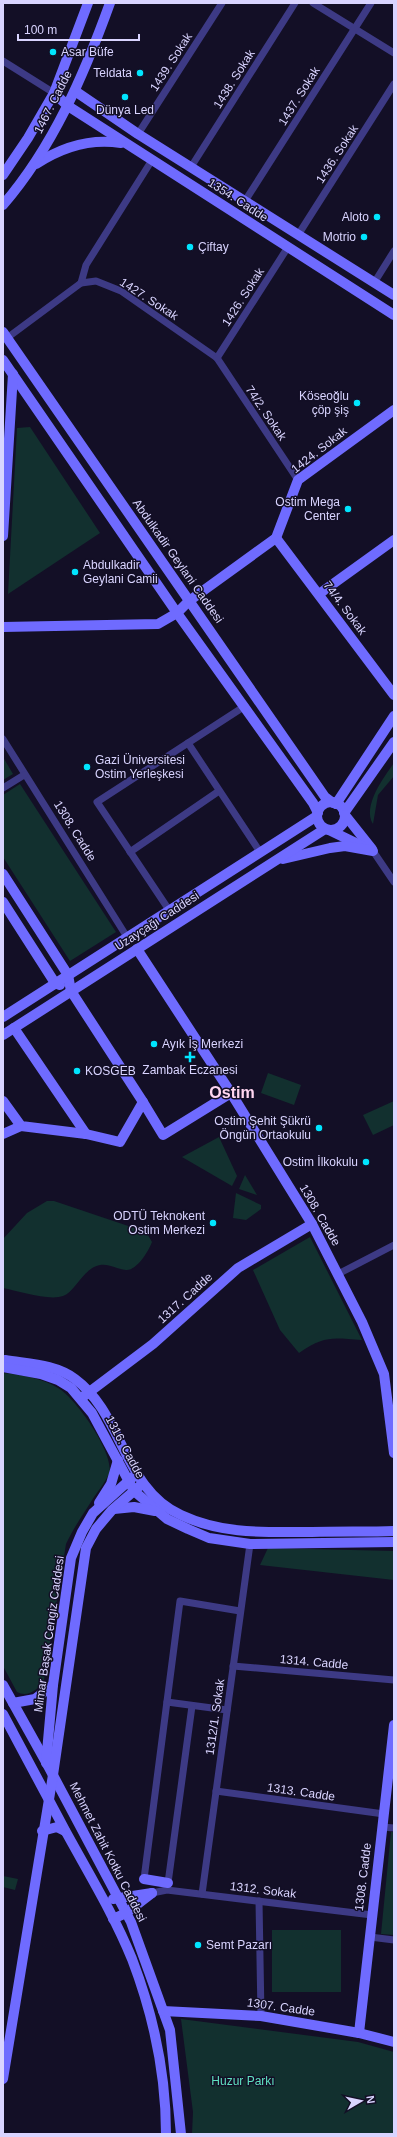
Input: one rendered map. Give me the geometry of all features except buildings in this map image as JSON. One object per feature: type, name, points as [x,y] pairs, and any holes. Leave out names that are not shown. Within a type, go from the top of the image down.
[{"type":"street","name":"1467. Cadde","points":[[3,174],[28,138],[54,93],[88,3]]},
{"type":"street","name":"1467. Cadde","points":[[3,205],[32,166],[68,106],[94,48],[110,3]]},
{"type":"street","name":"1439. Sokak","points":[[138,134],[222,3]]},
{"type":"street","name":"1438. Sokak","points":[[191,167],[295,3]]},
{"type":"street","points":[[313,3],[394,53]]},
{"type":"street","name":"1437. Sokak","points":[[245,201],[371,3]]},
{"type":"street","points":[[3,61],[54,93],[75,91]]},
{"type":"street","name":"1436. Sokak","points":[[298,234],[394,84]]},
{"type":"street","name":"1354. Cadde","points":[[75,91],[138,134],[394,296]]},
{"type":"street","name":"1354. Cadde","points":[[54,93],[68,106],[394,315]]},
{"type":"street","points":[[32,166],[52,153],[72,146],[94,141],[109,141],[127,144]]},
{"type":"street","points":[[4,337],[81,283],[86,265],[152,160]]},
{"type":"street","name":"1426. Sokak","points":[[217,358],[288,247]]},
{"type":"street","points":[[374,283],[394,252]]},
{"type":"street","name":"1427. Sokak","points":[[81,283],[96,281],[121,291],[217,358]]},
{"type":"street","name":"Abdulkadir Geylani Caddesi","points":[[4,337],[190,601],[325,797],[335,803]]},
{"type":"street","name":"74/2. Sokak","points":[[217,358],[298,480]]},
{"type":"street","points":[[3,360],[177,613],[245,706],[318,815]]},
{"type":"street","points":[[3,536],[13,374]]},
{"type":"street","name":"1424. Sokak","points":[[276,538],[298,480],[394,410]]},
{"type":"street","points":[[3,627],[158,624],[177,613],[190,601],[276,538]]},
{"type":"street","name":"74/4. Sokak","points":[[276,538],[394,695]]},
{"type":"street","points":[[319,594],[394,540]]},
{"type":"street","points":[[169,910],[97,802],[245,706]]},
{"type":"street","points":[[373,851],[327,829],[318,821],[318,815],[322,806],[335,803],[394,716]]},
{"type":"street","name":"1308. Cadde","points":[[3,739],[24,775],[127,937]]},
{"type":"street","points":[[327,829],[339,828],[344,820],[345,814],[394,742]]},
{"type":"street","points":[[188,743],[260,852]]},
{"type":"street","points":[[3,788],[24,775]]},
{"type":"street","points":[[130,852],[219,791]]},
{"type":"street","points":[[335,803],[373,851],[394,882]]},
{"type":"street","name":"Uzayçağı Caddesi","points":[[3,1017],[318,815]]},
{"type":"street","name":"Uzayçağı Caddesi","points":[[3,1035],[271,863],[327,829]]},
{"type":"street","points":[[271,863],[314,850],[345,846],[373,851]]},
{"type":"street","points":[[3,874],[68,974],[71,991],[163,1135],[231,1093]]},
{"type":"street","points":[[3,902],[56,983],[71,991]]},
{"type":"street","name":"1308. Cadde","points":[[137,949],[231,1093],[312,1224],[338,1274],[362,1322],[384,1374],[394,1453]]},
{"type":"street","points":[[14,1028],[86,1134]]},
{"type":"street","points":[[3,1101],[21,1126]]},
{"type":"street","points":[[3,1134],[21,1126],[86,1134],[120,1142],[143,1102]]},
{"type":"street","name":"1317. Cadde","points":[[81,1398],[153,1344],[238,1268],[312,1224]]},
{"type":"street","points":[[338,1274],[394,1246]]},
{"type":"street","name":"1316. Cadde","points":[[3,1360],[36,1364],[56,1369],[74,1378],[89,1391],[99,1405],[136,1473],[138,1488],[159,1512],[181,1526],[209,1538],[250,1544],[394,1542]]},
{"type":"street","name":"1316. Cadde","points":[[3,1367],[41,1374],[58,1380],[71,1388],[81,1398],[92,1413],[129,1481],[180,1515],[200,1522],[242,1532],[394,1531]]},
{"type":"street","points":[[93,1513],[111,1484],[118,1460]]},
{"type":"street","name":"Mimar Başak Cengiz Caddesi","points":[[48,1797],[46,1762],[53,1684],[72,1558],[82,1532],[93,1513],[136,1473]]},
{"type":"street","name":"Mimar Başak Cengiz Caddesi","points":[[3,2079],[42,1831],[53,1775],[86,1548],[96,1529],[112,1510],[138,1488]]},
{"type":"street","points":[[112,1510],[134,1507],[159,1512]]},
{"type":"street","name":"1312/1. Sokak","points":[[202,1894],[250,1544]]},
{"type":"street","points":[[192,1706],[168,1883],[144,1879],[180,1601],[240,1611]]},
{"type":"street","name":"1314. Cadde","points":[[233,1666],[394,1680]]},
{"type":"street","points":[[13,1703],[35,1699],[53,1684]]},
{"type":"street","name":"Mehmet Zahit Kotku Caddesi","points":[[3,1685],[126,1912],[170,2030],[181,2134]]},
{"type":"street","points":[[167,1702],[227,1710]]},
{"type":"street","name":"Mehmet Zahit Kotku Caddesi","points":[[3,1714],[65,1831],[105,1902],[131,1958],[142,1987],[154,2033],[163,2082],[166,2134]]},
{"type":"street","name":"1308. Cadde","points":[[359,2033],[394,1725]]},
{"type":"street","name":"1313. Cadde","points":[[216,1791],[384,1814]]},
{"type":"street","points":[[42,1831],[57,1827],[65,1831]]},
{"type":"street","points":[[382,1827],[394,1828]]},
{"type":"street","name":"1312. Sokak","points":[[152,1893],[167,1890],[372,1915]]},
{"type":"street","points":[[105,1902],[118,1896],[152,1893]]},
{"type":"street","points":[[113,1919],[126,1912],[152,1893]]},
{"type":"street","points":[[259,1901],[261,2016]]},
{"type":"street","points":[[370,1937],[394,1940]]},
{"type":"street","name":"1307. Cadde","points":[[163,2011],[261,2016],[359,2033],[394,2042]]},
{"type":"green space","points":[[30,427],[100,533],[8,594],[17,428]]},
{"type":"green space","points":[[3,757],[13,774],[3,780]]},
{"type":"green space","points":[[394,763],[394,776],[378,795],[373,824],[370,817],[372,800],[380,784]]},
{"type":"green space","points":[[20,784],[116,932],[70,961],[3,857],[3,795]]},
{"type":"green space","points":[[268,1073],[301,1085],[294,1105],[261,1093]]},
{"type":"green space","points":[[394,1101],[394,1125],[373,1135],[363,1115]]},
{"type":"green space","points":[[219,1137],[237,1176],[232,1186],[182,1157]]},
{"type":"green space","points":[[245,1175],[257,1195],[239,1189]]},
{"type":"green space","points":[[236,1193],[261,1205],[261,1209],[246,1220],[233,1218]]},
{"type":"green space","points":[[47,1201],[54,1201],[146,1232],[152,1242],[145,1255],[134,1267],[126,1270],[107,1265],[99,1265],[94,1267],[67,1294],[63,1296],[42,1296],[3,1288],[3,1239],[27,1213]]},
{"type":"green space","points":[[310,1237],[362,1340],[336,1338],[322,1340],[299,1353],[280,1330],[253,1270]]},
{"type":"green space","points":[[3,1373],[39,1379],[58,1388],[65,1394],[83,1414],[92,1427],[100,1441],[110,1465],[109,1474],[79,1520],[66,1544],[44,1680],[33,1692],[25,1694],[17,1692],[3,1666]]},
{"type":"green space","points":[[268,1548],[394,1551],[394,1580],[260,1565]]},
{"type":"green space","points":[[391,1832],[394,1832],[394,1935],[381,1934]]},
{"type":"green space","points":[[3,1876],[18,1879],[15,1890],[3,1887]]},
{"type":"green space","points":[[272,1930],[341,1930],[341,1992],[272,1992]]},
{"type":"green space","name":"Huzur Parkı","points":[[181,2019],[358,2042],[394,2052],[394,2134],[192,2134],[193,2112]]},
{"type":"place","name":"Asar Büfe","points":[[53,52]]},
{"type":"place","name":"Teldata","points":[[140,73]]},
{"type":"place","name":"Dünya Led","points":[[125,97]]},
{"type":"place","name":"Aloto","points":[[377,217]]},
{"type":"place","name":"Motrio","points":[[364,237]]},
{"type":"place","name":"Çiftay","points":[[190,247]]},
{"type":"place","name":"Köseoğlu çöp şiş","points":[[357,403]]},
{"type":"place","name":"Ostim Mega Center","points":[[348,509]]},
{"type":"place","name":"Abdulkadir Geylani Camii","points":[[75,572]]},
{"type":"place","name":"Gazi Üniversitesi Ostim Yerleşkesi","points":[[87,767]]},
{"type":"place","name":"Ayık İş Merkezi","points":[[154,1044]]},
{"type":"place","name":"Zambak Eczanesi","points":[[190,1057]]},
{"type":"place","name":"KOSGEB","points":[[77,1071]]},
{"type":"place","name":"Ostim Şehit Şükrü Öngün Ortaokulu","points":[[319,1128]]},
{"type":"place","name":"Ostim İlkokulu","points":[[366,1162]]},
{"type":"place","name":"ODTÜ Teknokent Ostim Merkezi","points":[[213,1223]]},
{"type":"place","name":"Semt Pazarı","points":[[198,1945]]},
{"type":"district","name":"Ostim","points":[[232,1092]]}]
